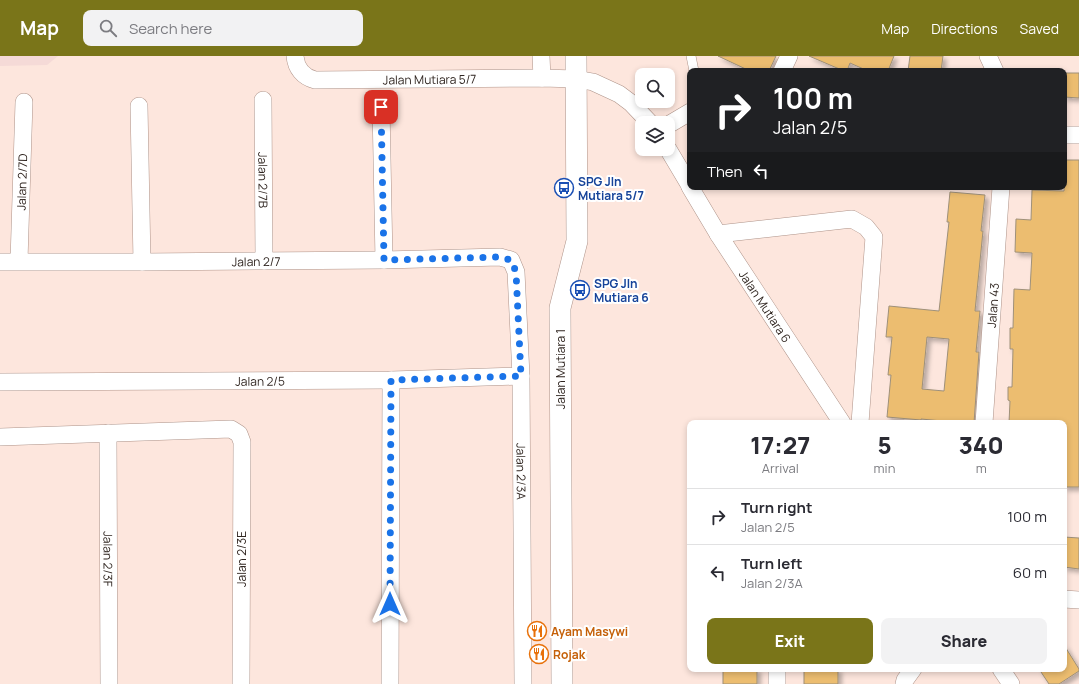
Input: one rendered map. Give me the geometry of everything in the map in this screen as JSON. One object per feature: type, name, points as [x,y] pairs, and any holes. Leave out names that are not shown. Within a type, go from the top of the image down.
[{"type":"street","name":"Jalan Mutiara 5/7","points":[[295,56],[297,65],[301,71],[308,77],[315,80],[576,79]]},
{"type":"street","points":[[541,56],[542,78]]},
{"type":"street","name":"Jalan Mutiara 1","points":[[562,684],[560,308],[577,241],[576,56]]},
{"type":"street","points":[[783,68],[789,56]]},
{"type":"street","points":[[988,56],[994,68]]},
{"type":"street","points":[[576,79],[592,82],[619,94],[631,103],[643,116]]},
{"type":"street","name":"Jalan 2/7B","points":[[263,100],[264,261]]},
{"type":"street","name":"Jalan 2/7D","points":[[19,261],[24,102]]},
{"type":"street","points":[[139,106],[142,262]]},
{"type":"street","points":[[381,107],[384,260]]},
{"type":"street","points":[[675,121],[687,114]]},
{"type":"street","points":[[1067,135],[1079,136]]},
{"type":"street","name":"Jalan Mutiara 6","points":[[672,156],[687,182]]},
{"type":"street","name":"Jalan Mutiara 6","points":[[692,190],[718,234],[839,420]]},
{"type":"street","name":"Jalan 43","points":[[984,420],[1001,190]]},
{"type":"street","points":[[718,234],[852,219],[866,227],[874,237],[860,420]]},
{"type":"street","name":"Jalan 2/7","points":[[0,262],[384,260],[500,257],[511,260]]},
{"type":"street","name":"Jalan 2/3A","points":[[511,260],[516,272],[521,376],[523,684]]},
{"type":"street","name":"Jalan 2/5","points":[[0,382],[391,380],[521,376]]},
{"type":"street","points":[[390,684],[391,380]]},
{"type":"street","name":"Jalan 2/3E","points":[[108,433],[231,429],[239,434],[242,442],[241,684]]},
{"type":"street","points":[[0,437],[108,433]]},
{"type":"street","name":"Jalan 2/3F","points":[[108,433],[109,684]]},
{"type":"street","points":[[1067,599],[1079,600]]},
{"type":"street","points":[[777,672],[777,684]]},
{"type":"street","points":[[904,684],[911,672]]},
{"type":"street","points":[[1003,672],[1011,684]]},
{"type":"lane","points":[[691,56],[693,68]]},
{"type":"shaded area","points":[[0,56],[58,56],[47,65],[0,66]]},
{"type":"building","points":[[718,56],[776,56],[770,68],[744,68]]},
{"type":"building","points":[[809,56],[894,56],[889,68],[861,68],[850,63],[848,68],[837,68]]},
{"type":"building","points":[[910,56],[943,56],[941,68],[908,68]]},
{"type":"building","points":[[1067,73],[1079,73],[1079,98],[1067,97]]},
{"type":"building","points":[[1067,160],[1079,160],[1079,487],[1067,487],[1067,420],[1009,420],[1010,401],[1008,400],[1008,387],[1012,387],[1013,349],[1010,349],[1010,328],[1013,328],[1014,289],[1030,290],[1032,253],[1015,252],[1016,219],[1031,220],[1032,190],[1067,190]]},
{"type":"building","points":[[950,192],[985,195],[975,311],[980,311],[976,352],[979,352],[974,420],[921,420],[887,417],[891,375],[888,375],[892,337],[886,337],[889,306],[939,311],[949,222],[947,222]],"holes":[[[927,337],[949,339],[944,391],[922,389]]]},
{"type":"building","points":[[1067,537],[1079,538],[1079,569],[1067,567]]},
{"type":"building","points":[[1067,650],[1079,671],[1059,684],[1049,684],[1041,672],[1067,672]]},
{"type":"building","points":[[723,672],[757,672],[757,684],[723,684]]},
{"type":"building","points":[[804,672],[838,672],[838,684],[804,684]]},
{"type":"place","name":"SPG Jln Mutiara 5/7","points":[[564,188]]},
{"type":"place","name":"SPG Jln Mutiara 6","points":[[580,290]]},
{"type":"place","name":"Ayam Masywi","points":[[537,631]]},
{"type":"place","name":"Rojak","points":[[539,654]]},
{"type":"route","points":[[381,107],[384,260],[500,257],[511,260],[516,272],[521,376],[391,380],[390,604]]}]
